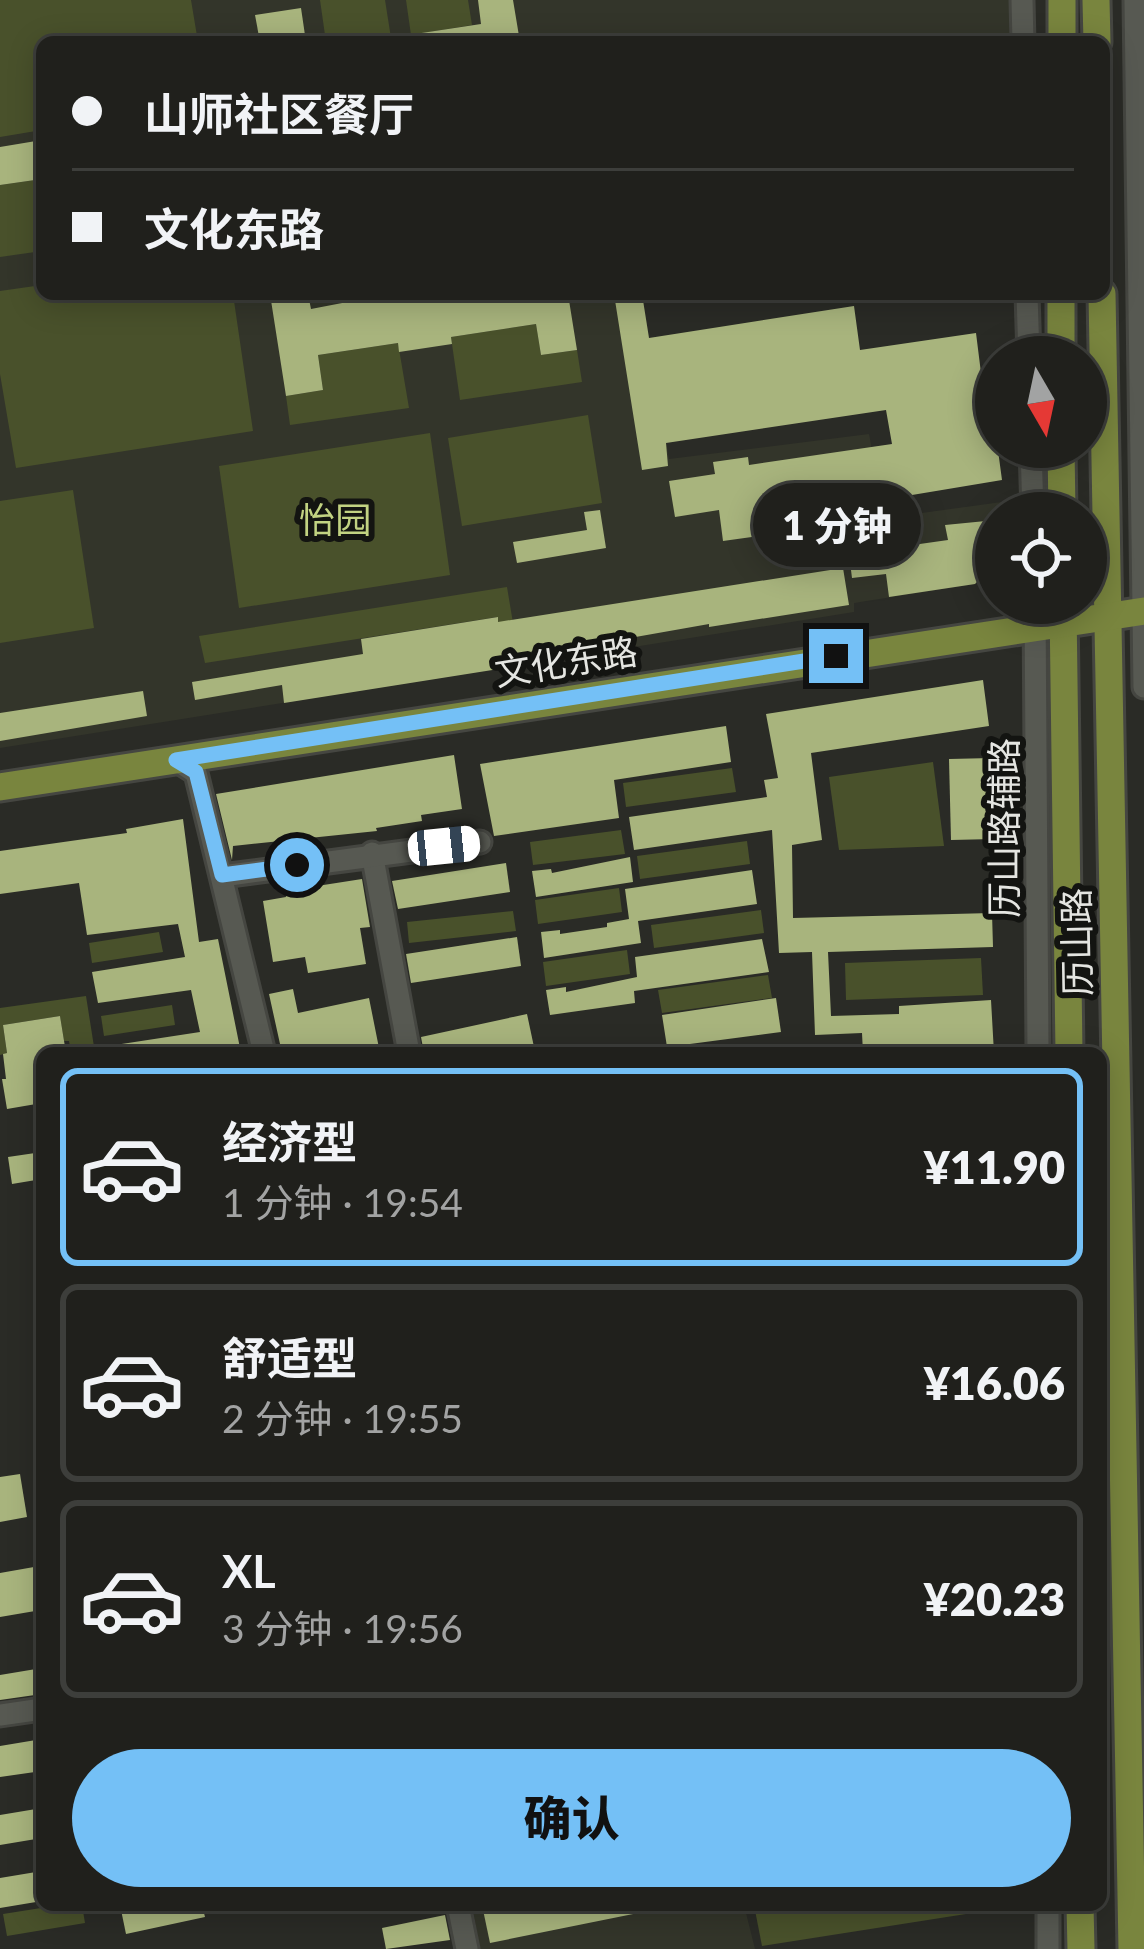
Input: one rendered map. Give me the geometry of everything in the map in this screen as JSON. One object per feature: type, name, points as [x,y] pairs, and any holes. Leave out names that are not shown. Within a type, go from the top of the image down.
[{"type":"main road","points":[[1062,0],[1062,36]]},
{"type":"main road","points":[[1096,0],[1097,36]]},
{"type":"main road","points":[[1060,336],[1061,300]]},
{"type":"main road","name":"历山路","points":[[1102,300],[1104,492]]},
{"type":"main road","name":"文化东路","points":[[1107,618],[1144,611]]},
{"type":"main road","name":"文化东路","points":[[0,788],[984,624]]},
{"type":"main road","name":"历山路","points":[[1050,624],[1069,1047]]},
{"type":"main road","name":"历山路","points":[[1106,624],[1132,1949]]},
{"type":"main road","points":[[1080,1911],[1081,1949]]},
{"type":"street","points":[[1022,0],[1023,36]]},
{"type":"street","points":[[1135,0],[1144,687]]},
{"type":"street","points":[[1027,300],[1028,336]]},
{"type":"street","name":"历山路辅路","points":[[1038,1047],[1049,624]]},
{"type":"street","points":[[176,760],[196,772],[263,1047]]},
{"type":"street","points":[[222,875],[480,842]]},
{"type":"street","points":[[372,854],[409,1047]]},
{"type":"street","points":[[0,1715],[36,1709]]},
{"type":"street","points":[[459,1911],[467,1949]]},
{"type":"street","points":[[1048,1911],[1048,1949]]},
{"type":"shaded area","points":[[0,0],[1009,0],[1010,36],[36,36],[36,300],[643,300],[669,459],[869,434],[885,518],[975,506],[975,584],[854,603],[854,612],[0,748]]},
{"type":"shaded area","points":[[473,1911],[746,1911],[755,1949],[480,1949]]},
{"type":"green space","points":[[0,0],[191,0],[197,36],[36,36],[36,131],[0,137]]},
{"type":"green space","points":[[320,0],[385,0],[391,36],[325,36]]},
{"type":"green space","points":[[406,0],[468,0],[472,25],[411,35]]},
{"type":"green space","points":[[36,180],[36,252],[0,257],[0,185]]},
{"type":"green space","points":[[36,286],[36,300],[234,300],[253,431],[16,468],[0,374],[0,291]]},
{"type":"green space","points":[[536,324],[541,355],[577,350],[582,382],[460,400],[451,337]]},
{"type":"green space","points":[[398,343],[409,408],[290,425],[286,396],[323,390],[318,355]]},
{"type":"green space","points":[[588,415],[602,503],[462,526],[448,438]]},
{"type":"green space","name":"怡园","points":[[430,433],[450,575],[239,608],[219,466]]},
{"type":"green space","points":[[73,490],[94,628],[0,643],[0,501]]},
{"type":"green space","points":[[507,587],[520,665],[505,668],[497,617],[205,663],[199,636]]},
{"type":"green space","points":[[933,762],[944,846],[839,850],[829,777]]},
{"type":"green space","points":[[732,768],[736,792],[626,807],[623,783]]},
{"type":"green space","points":[[621,830],[625,854],[533,865],[530,842]]},
{"type":"green space","points":[[747,841],[750,864],[640,879],[637,856]]},
{"type":"green space","points":[[619,888],[622,912],[538,924],[535,900]]},
{"type":"green space","points":[[761,910],[764,933],[654,948],[651,925]]},
{"type":"green space","points":[[513,911],[516,931],[409,943],[407,922]]},
{"type":"green space","points":[[159,932],[163,952],[92,963],[89,943]]},
{"type":"green space","points":[[627,950],[630,974],[546,986],[543,962]]},
{"type":"green space","points":[[981,958],[983,995],[846,1000],[845,963]]},
{"type":"green space","points":[[768,975],[772,998],[662,1013],[658,990]]},
{"type":"green space","points":[[86,996],[94,1047],[70,1047],[64,1041],[60,1016],[3,1025],[7,1053],[0,1055],[0,1008]]},
{"type":"green space","points":[[172,1005],[175,1025],[104,1036],[101,1016]]},
{"type":"green space","points":[[36,1909],[83,1911],[85,1923],[7,1936],[3,1914]]},
{"type":"green space","points":[[755,1911],[985,1911],[762,1946]]},
{"type":"building","points":[[478,0],[513,0],[519,36],[415,36],[415,34],[481,24]]},
{"type":"building","points":[[301,8],[305,36],[259,36],[255,15]]},
{"type":"building","points":[[36,141],[36,180],[0,185],[0,147]]},
{"type":"building","points":[[271,300],[309,300],[311,309],[358,300],[569,300],[577,350],[541,355],[536,324],[451,337],[452,344],[399,352],[398,343],[318,355],[323,390],[286,396]]},
{"type":"building","points":[[615,300],[643,300],[649,338],[854,306],[860,350],[976,333],[975,468],[1000,468],[1002,480],[756,521],[759,536],[723,541],[719,510],[675,517],[669,481],[715,474],[713,462],[748,457],[749,465],[892,444],[886,410],[666,443],[668,466],[642,470]]},
{"type":"building","points":[[600,510],[606,548],[517,563],[513,542],[587,530],[584,512]]},
{"type":"building","points":[[975,522],[975,584],[889,597],[886,574],[852,578],[849,554],[948,540],[945,525]]},
{"type":"building","points":[[843,568],[849,605],[545,653],[503,655],[505,668],[284,703],[282,685],[195,700],[192,682],[363,654],[361,639]]},
{"type":"building","points":[[983,680],[989,726],[811,753],[822,840],[792,845],[793,918],[992,913],[993,947],[828,952],[831,1016],[899,1014],[899,1006],[991,1000],[994,1047],[863,1047],[862,1033],[815,1035],[812,952],[779,953],[772,830],[634,850],[629,817],[767,797],[764,780],[778,778],[766,714]]},
{"type":"building","points":[[143,691],[147,716],[0,741],[0,713]]},
{"type":"building","points":[[726,726],[731,762],[614,780],[619,818],[494,836],[480,764]]},
{"type":"building","points":[[454,755],[462,809],[421,815],[422,821],[377,831],[233,846],[232,860],[216,794]]},
{"type":"building","points":[[992,758],[994,839],[951,840],[949,759]]},
{"type":"building","points":[[183,819],[199,942],[218,939],[240,1047],[115,1047],[200,1032],[191,990],[98,1003],[92,972],[185,957],[178,924],[87,935],[79,883],[0,894],[0,851],[127,833],[126,829]]},
{"type":"building","points":[[630,857],[633,882],[536,897],[532,871],[551,869],[552,873]]},
{"type":"building","points":[[506,863],[510,892],[398,909],[392,881]]},
{"type":"building","points":[[752,870],[757,904],[638,921],[641,943],[544,958],[541,932],[560,930],[560,934],[629,919],[625,889]]},
{"type":"building","points":[[362,879],[370,927],[360,928],[366,964],[308,973],[305,957],[273,962],[263,901],[286,897],[285,891]]},
{"type":"building","points":[[517,937],[521,966],[411,983],[406,954]]},
{"type":"building","points":[[762,939],[769,972],[634,991],[635,1003],[550,1015],[546,990],[566,987],[566,992],[637,977],[635,957]]},
{"type":"building","points":[[293,989],[298,1013],[369,998],[379,1047],[281,1047],[269,994]]},
{"type":"building","points":[[776,998],[781,1032],[667,1047],[662,1015]]},
{"type":"building","points":[[527,1014],[534,1047],[423,1047],[421,1037]]},
{"type":"building","points":[[60,1016],[65,1047],[36,1047],[36,1104],[7,1109],[3,1025]]},
{"type":"building","points":[[36,1153],[36,1180],[12,1184],[8,1157]]},
{"type":"building","points":[[20,1474],[27,1517],[0,1522],[0,1477]]},
{"type":"building","points":[[34,1567],[36,1611],[0,1617],[0,1573]]},
{"type":"building","points":[[36,1669],[36,1695],[0,1700],[0,1675]]},
{"type":"building","points":[[36,1740],[36,1772],[0,1777],[0,1746]]},
{"type":"building","points":[[36,1809],[36,1839],[0,1845],[0,1815]]},
{"type":"building","points":[[36,1872],[36,1902],[0,1908],[0,1878]]},
{"type":"building","points":[[121,1911],[204,1911],[205,1917],[126,1934]]},
{"type":"building","points":[[483,1911],[648,1911],[490,1943]]},
{"type":"building","points":[[445,1915],[450,1940],[386,1949],[382,1928]]},
{"type":"route","points":[[297,865],[222,875],[196,772],[176,760],[836,656]]}]
